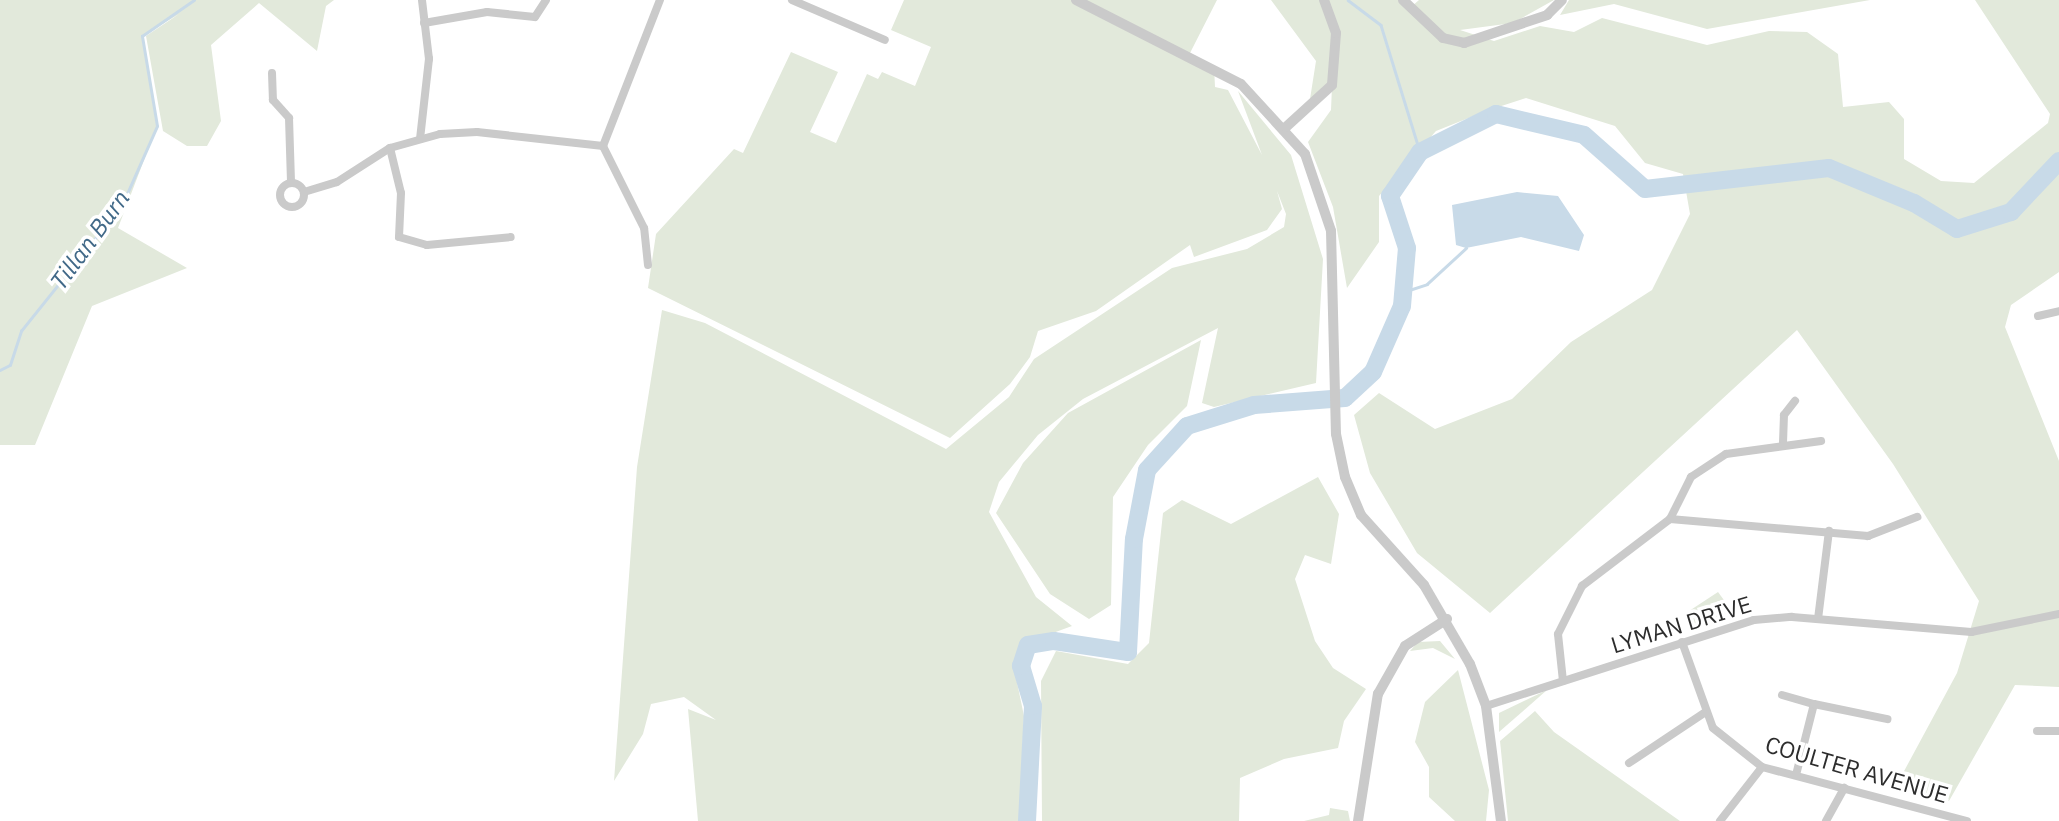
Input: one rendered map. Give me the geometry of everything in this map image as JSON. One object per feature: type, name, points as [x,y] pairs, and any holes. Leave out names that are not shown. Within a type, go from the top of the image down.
[{"type":"street","points":[[420,139],[429,59],[422,0]]},
{"type":"street","points":[[425,23],[487,12],[535,17],[546,0]]},
{"type":"street","points":[[648,265],[644,228],[603,146],[660,0]]},
{"type":"street","points":[[792,0],[885,40]]},
{"type":"street","points":[[1076,0],[1214,66],[1286,127],[1321,190],[1331,231],[1336,434],[1361,515],[1447,619],[1486,706],[1501,821]]},
{"type":"street","points":[[1286,127],[1332,85],[1336,33],[1324,0]]},
{"type":"street","points":[[1403,0],[1443,38],[1464,43],[1547,15],[1562,0]]},
{"type":"street","points":[[272,74],[272,100],[289,118],[292,183]]},
{"type":"street","points":[[292,183],[280,193],[284,204],[298,206],[304,192],[337,182],[390,148],[420,139],[477,132],[603,146]]},
{"type":"street","points":[[390,148],[401,193],[398,237],[427,245],[511,237]]},
{"type":"street","points":[[292,183],[304,192]]},
{"type":"street","points":[[2038,316],[2059,311]]},
{"type":"street","points":[[1783,443],[1784,415],[1795,401]]},
{"type":"street","points":[[1563,681],[1558,634],[1582,586],[1670,519],[1691,477],[1726,454],[1783,443],[1821,441]]},
{"type":"street","points":[[1670,519],[1868,536],[1917,517]]},
{"type":"street","points":[[1818,619],[1829,531]]},
{"type":"street","name":"LYMAN DRIVE","points":[[1486,706],[1754,620],[1818,619],[1971,632],[2059,614]]},
{"type":"street","points":[[1358,821],[1378,694],[1405,646],[1447,619]]},
{"type":"street","name":"COULTER AVENUE","points":[[1682,642],[1704,713],[1722,737],[1762,766],[1967,821]]},
{"type":"street","points":[[1782,695],[1887,719]]},
{"type":"street","points":[[1796,775],[1814,704]]},
{"type":"street","points":[[1629,763],[1704,713]]},
{"type":"street","points":[[2037,731],[2059,731]]},
{"type":"street","points":[[1720,821],[1762,766]]},
{"type":"street","points":[[1826,821],[1844,788]]},
{"type":"shaded area","points":[[0,0],[334,0],[326,6],[317,51],[259,3],[211,45],[221,121],[207,146],[187,146],[163,131],[146,36],[179,14],[142,36],[157,126],[118,228],[187,268],[92,306],[35,445],[0,445]]},
{"type":"shaded area","points":[[904,0],[1217,0],[1190,53],[1214,66],[1215,87],[1228,90],[1262,155],[1238,91],[1291,155],[1323,259],[1316,383],[1214,407],[1202,403],[1218,328],[1083,399],[1038,435],[999,482],[989,512],[1036,597],[1072,626],[1023,644],[1013,663],[1024,716],[1019,821],[698,821],[688,709],[716,720],[684,697],[651,704],[643,734],[614,781],[637,467],[662,310],[705,323],[946,449],[1009,397],[1034,359],[1172,268],[1247,249],[1284,227],[1286,214],[1277,191],[1282,209],[1267,230],[1194,257],[1190,245],[1096,311],[1038,331],[1030,357],[1010,384],[950,438],[648,288],[656,234],[734,149],[743,153],[791,52],[838,72],[810,132],[836,143],[867,74],[878,79],[882,72],[915,86],[931,47],[891,30]]},
{"type":"shaded area","points":[[1271,0],[1403,0],[1411,7],[1419,0],[1554,0],[1513,23],[1460,30],[1494,41],[1540,26],[1574,32],[1602,18],[1707,45],[1769,31],[1807,32],[1838,54],[1843,107],[1889,102],[1904,119],[1904,159],[1941,181],[1974,183],[2048,123],[2050,114],[1975,0],[2059,0],[2059,272],[2011,305],[2005,327],[2059,461],[2059,687],[2015,685],[1949,801],[1896,786],[1957,673],[1979,601],[1893,464],[1797,330],[1490,613],[1417,553],[1370,473],[1354,415],[1379,393],[1435,429],[1512,399],[1571,342],[1652,290],[1690,214],[1683,174],[1645,163],[1615,126],[1526,98],[1486,111],[1436,131],[1379,196],[1379,242],[1347,288],[1333,207],[1308,142],[1331,110],[1332,86],[1310,99],[1316,61]]},
{"type":"shaded area","points":[[1569,0],[1870,0],[1707,29],[1614,4],[1560,15]]},
{"type":"shaded area","points":[[1201,340],[1187,406],[1148,445],[1113,497],[1111,605],[1089,619],[1050,594],[996,513],[1023,463],[1068,413]]},
{"type":"shaded area","points":[[1318,477],[1339,514],[1331,564],[1305,555],[1295,579],[1315,641],[1333,668],[1366,689],[1344,721],[1338,748],[1284,759],[1240,778],[1239,821],[1042,821],[1041,681],[1056,651],[1128,664],[1149,643],[1163,513],[1182,500],[1231,524]]},
{"type":"shaded area","points":[[1718,592],[1735,615],[1698,627],[1686,613]]},
{"type":"shaded area","points":[[1440,641],[1455,659],[1433,648],[1410,651],[1418,642]]},
{"type":"shaded area","points":[[1458,670],[1489,790],[1486,821],[1455,821],[1429,797],[1429,767],[1415,742],[1425,702]]},
{"type":"shaded area","points":[[1547,690],[1499,732],[1499,713]]},
{"type":"shaded area","points":[[1535,711],[1554,732],[1680,821],[1508,821],[1500,741]]},
{"type":"shaded area","points":[[1330,808],[1348,811],[1350,821],[1304,821],[1329,815]]},
{"type":"water","points":[[1517,192],[1558,196],[1584,235],[1579,251],[1521,237],[1466,248],[1456,245],[1452,205]]},
{"type":"waterway","name":"Tillan Burn","points":[[0,370],[10,365],[21,331],[122,205],[157,126],[142,36],[194,0]]},
{"type":"waterway","points":[[1348,0],[1381,25],[1420,152]]},
{"type":"waterway","points":[[1027,821],[1033,706],[1021,666],[1028,645],[1054,641],[1128,652],[1134,539],[1147,470],[1187,426],[1254,405],[1345,398],[1373,372],[1402,306],[1407,248],[1390,196],[1420,152],[1496,114],[1584,135],[1645,189],[1829,168],[1914,203],[1957,229],[2011,212],[2059,161]]},
{"type":"waterway","points":[[1403,292],[1427,284],[1466,248]]}]
